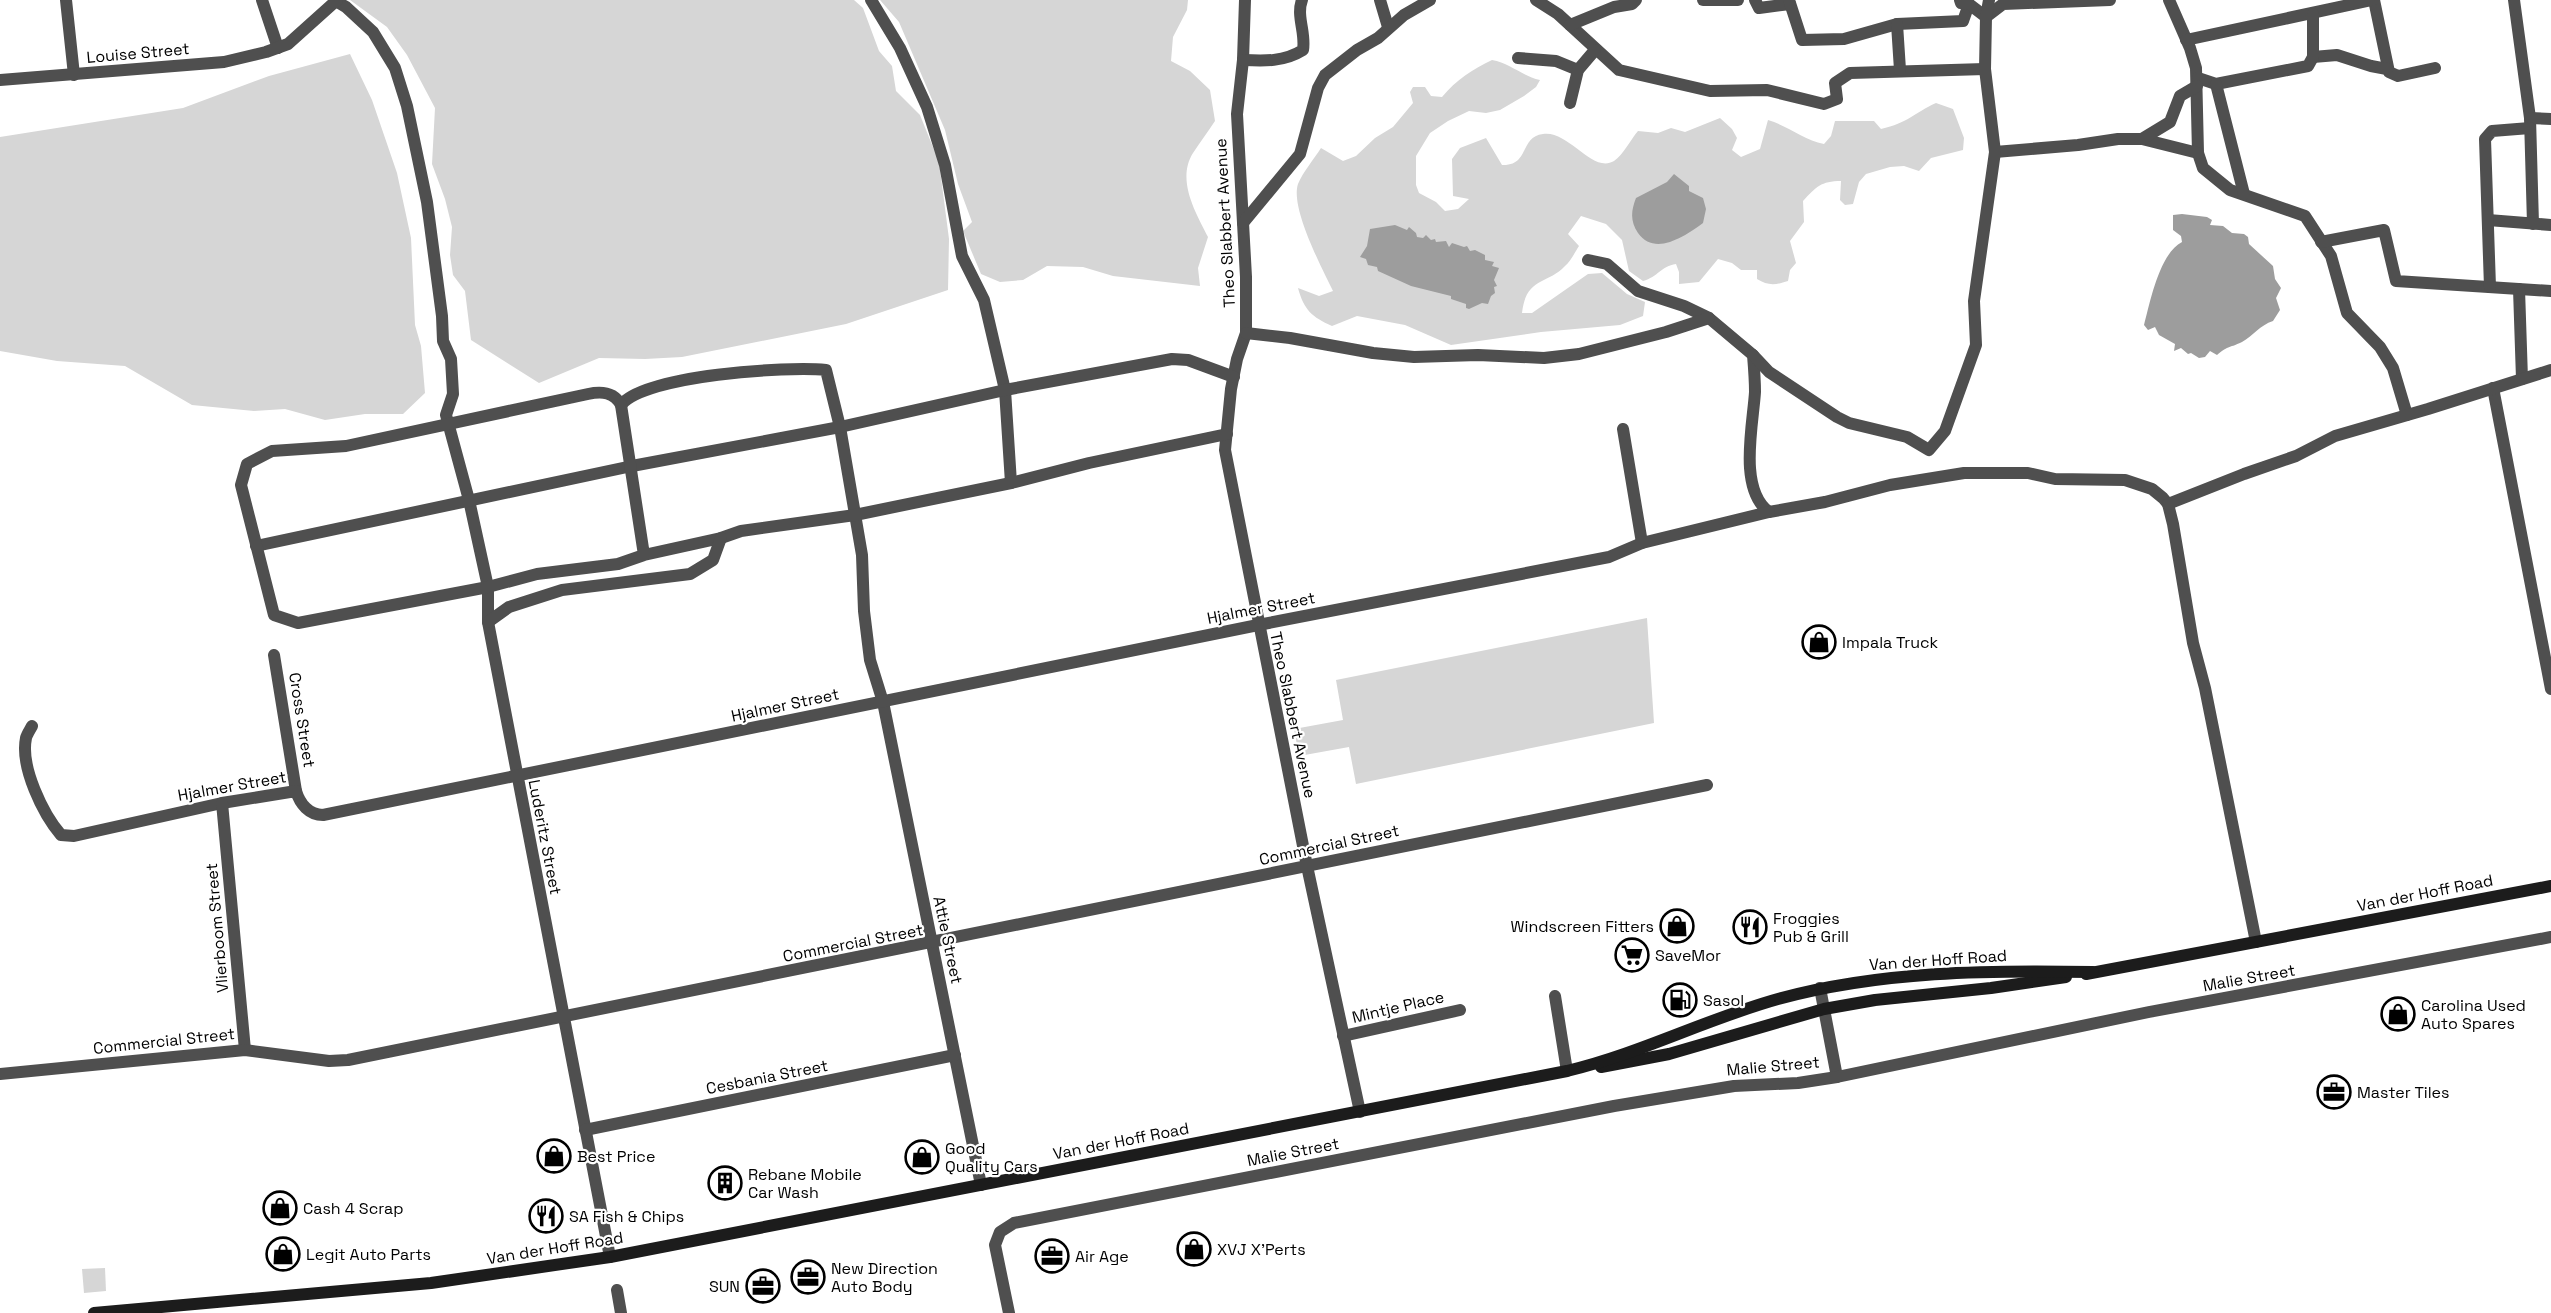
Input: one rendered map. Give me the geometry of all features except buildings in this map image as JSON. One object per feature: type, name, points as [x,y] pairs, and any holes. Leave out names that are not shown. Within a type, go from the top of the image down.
[{"type":"main road","name":"Van der Hoff Road","points":[[1582,1068],[1605,1067],[1668,1054],[1824,1009],[1875,1000],[1991,988],[2093,972],[2551,886]]},
{"type":"main road","name":"Van der Hoff Road","points":[[94,1313],[431,1282],[610,1257],[1582,1068],[1731,1014],[1820,988],[1913,975],[2035,971],[2093,972]]},
{"type":"street","points":[[66,0],[74,75]]},
{"type":"street","points":[[262,0],[278,48]]},
{"type":"street","points":[[870,0],[900,48],[927,107],[945,165],[962,256],[984,300],[1005,390],[1011,483]]},
{"type":"street","name":"Theo Slabbert Avenue","points":[[1245,0],[1237,114],[1246,333],[1234,377],[1225,450],[1307,866],[1360,1113]]},
{"type":"street","points":[[1242,60],[1282,59],[1303,50],[1304,42],[1299,11],[1302,0]]},
{"type":"street","points":[[1380,0],[1388,27]]},
{"type":"street","points":[[1243,223],[1300,154],[1318,88],[1325,75],[1357,50],[1378,38],[1404,15],[1430,0]]},
{"type":"street","points":[[1536,0],[1570,25],[1619,70],[1710,91],[1767,90],[1824,104],[1837,99],[1835,83],[1850,73],[1985,69]]},
{"type":"street","points":[[1570,25],[1614,8],[1632,4],[1636,0]]},
{"type":"street","points":[[1703,0],[1738,0]]},
{"type":"street","points":[[1755,0],[1759,8],[1790,2],[1802,40],[1844,39],[1897,24],[1963,21],[1964,2]]},
{"type":"street","points":[[1588,260],[1607,264],[1638,291],[1684,306],[1709,318],[1753,355],[1769,372],[1837,417],[1849,423],[1907,436],[1929,450],[1945,430],[1976,345],[1974,300],[1995,152],[1985,69],[1986,17],[1989,0]]},
{"type":"street","points":[[1986,17],[2003,4],[2110,0]]},
{"type":"street","points":[[2169,0],[2186,40],[2198,82],[2198,153],[2206,172],[2230,190],[2268,205],[2302,214],[2308,220],[2331,256],[2347,313],[2380,347],[2393,368],[2407,415]]},
{"type":"street","points":[[2186,40],[2373,0],[2387,69],[2392,75],[2398,76],[2435,68]]},
{"type":"street","points":[[2514,0],[2530,123],[2533,224]]},
{"type":"street","points":[[336,1],[346,7],[373,32],[394,68],[407,106],[427,202],[442,316],[443,342],[451,358],[453,394],[446,415],[449,425]]},
{"type":"street","name":"Louise Street","points":[[0,80],[224,62],[278,48],[294,39],[336,1]]},
{"type":"street","points":[[1964,2],[1986,17]]},
{"type":"street","points":[[2142,139],[2170,122],[2180,96],[2198,82],[2216,84],[2308,66],[2313,57],[2313,14]]},
{"type":"street","points":[[1897,24],[1900,70]]},
{"type":"street","points":[[1570,103],[1578,70],[1595,50]]},
{"type":"street","points":[[2313,57],[2337,55],[2387,69]]},
{"type":"street","points":[[1518,58],[1556,61],[1578,70]]},
{"type":"street","points":[[2216,84],[2244,194]]},
{"type":"street","points":[[2490,287],[2486,136],[2492,131],[2551,119]]},
{"type":"street","points":[[1995,152],[2118,139],[2142,139],[2198,153]]},
{"type":"street","points":[[2488,220],[2551,225]]},
{"type":"street","points":[[2321,242],[2384,230],[2396,281],[2551,291]]},
{"type":"street","points":[[2519,289],[2522,379]]},
{"type":"street","points":[[1246,333],[1290,338],[1373,353],[1414,357],[1478,355],[1544,358],[1579,354],[1674,330],[1709,318]]},
{"type":"street","points":[[1753,355],[1755,390],[1749,465],[1755,492],[1762,507],[1769,512]]},
{"type":"street","points":[[256,546],[632,466],[840,427],[1005,390],[1172,359],[1188,360],[1234,377]]},
{"type":"street","name":"Attie Street","points":[[621,405],[627,398],[699,377],[789,368],[826,370],[840,427],[865,576],[864,611],[870,660],[883,702],[981,1185]]},
{"type":"street","points":[[2256,942],[2205,688],[2193,644],[2168,504],[2296,456],[2335,436],[2551,370]]},
{"type":"street","points":[[2493,388],[2551,689]]},
{"type":"street","points":[[644,555],[621,405],[617,397],[598,392],[346,446],[272,451],[248,464],[241,486],[274,615],[298,622],[488,586],[537,574],[618,564],[644,555],[721,538],[741,531],[855,515],[1011,483],[1100,460],[1227,434]]},
{"type":"street","name":"Luderitz Street","points":[[449,425],[488,586],[488,622],[516,777],[610,1257]]},
{"type":"street","points":[[1623,429],[1641,524],[1642,543]]},
{"type":"street","name":"Hjalmer Street","points":[[32,726],[26,738],[31,780],[51,824],[60,835],[74,836],[222,803],[296,790],[300,801],[310,812],[323,815],[1258,625],[1608,557],[1642,543],[1769,512],[1825,502],[1890,485],[1964,472],[2028,473],[2055,479],[2125,480],[2152,489],[2168,504]]},
{"type":"street","points":[[488,622],[509,607],[562,590],[595,588],[690,574],[713,560],[721,538]]},
{"type":"street","points":[[595,588],[618,564]]},
{"type":"street","name":"Cross Street","points":[[274,655],[296,790]]},
{"type":"street","name":"Commercial Street","points":[[0,1074],[245,1050],[329,1061],[348,1060],[932,944],[1707,785]]},
{"type":"street","name":"Vlierboom Street","points":[[222,803],[245,1050]]},
{"type":"street","name":"Malie Street","points":[[1009,1313],[995,1245],[1000,1232],[1014,1223],[1614,1106],[1734,1086],[1798,1083],[1837,1077],[2150,1012],[2551,937]]},
{"type":"street","points":[[1820,988],[1837,1077]]},
{"type":"street","points":[[1556,996],[1567,1071]]},
{"type":"street","name":"Mintje Place","points":[[1343,1036],[1460,1010]]},
{"type":"street","name":"Cesbania Street","points":[[585,1130],[955,1055]]},
{"type":"street","points":[[617,1290],[621,1313]]},
{"type":"shaded area","points":[[350,0],[854,0],[863,8],[879,51],[892,66],[896,91],[920,115],[939,162],[949,239],[948,290],[846,324],[682,357],[599,358],[539,383],[471,340],[465,291],[453,275],[450,255],[452,227],[445,199],[432,164],[435,108],[407,55],[387,27]]},
{"type":"shaded area","points":[[880,0],[1188,0],[1187,10],[1173,37],[1171,61],[1190,71],[1210,90],[1215,121],[1193,153],[1186,174],[1190,196],[1208,237],[1198,268],[1200,286],[1113,276],[1083,267],[1047,266],[1023,280],[1000,282],[981,274],[963,231],[972,222],[958,184],[945,130],[899,22]]},
{"type":"shaded area","points":[[350,54],[372,100],[397,173],[411,238],[415,325],[421,346],[425,393],[403,414],[365,414],[325,420],[285,409],[254,411],[192,405],[125,366],[57,361],[0,351],[0,137],[183,108],[269,76]]},
{"type":"shaded area","points":[[1492,60],[1540,80],[1536,87],[1524,96],[1500,110],[1486,113],[1469,111],[1430,133],[1416,156],[1416,185],[1419,193],[1436,202],[1445,211],[1458,209],[1469,199],[1453,196],[1452,159],[1460,148],[1486,138],[1502,165],[1517,161],[1530,140],[1543,134],[1562,138],[1597,162],[1606,163],[1614,161],[1624,151],[1638,131],[1658,133],[1671,128],[1685,132],[1720,118],[1732,129],[1737,138],[1732,150],[1741,157],[1760,149],[1768,120],[1824,144],[1831,136],[1835,121],[1874,121],[1881,129],[1904,121],[1936,103],[1953,109],[1964,138],[1963,150],[1931,158],[1919,171],[1904,166],[1890,167],[1866,174],[1859,182],[1853,204],[1845,205],[1840,200],[1841,181],[1828,182],[1815,189],[1803,201],[1804,222],[1790,241],[1796,263],[1790,270],[1788,281],[1765,283],[1757,279],[1757,270],[1741,270],[1732,263],[1718,259],[1699,282],[1679,284],[1676,264],[1643,281],[1629,271],[1622,240],[1606,224],[1581,216],[1568,234],[1579,246],[1573,256],[1558,272],[1533,287],[1524,301],[1522,313],[1532,313],[1588,274],[1602,273],[1627,294],[1645,302],[1643,316],[1620,325],[1541,332],[1451,345],[1405,325],[1357,316],[1332,326],[1319,319],[1306,307],[1298,288],[1319,296],[1333,291],[1308,238],[1299,208],[1298,184],[1306,170],[1321,148],[1343,161],[1356,156],[1375,138],[1393,127],[1413,103],[1410,92],[1413,87],[1425,87],[1431,96],[1442,97],[1465,76]]},
{"type":"shaded area","points":[[1674,174],[1689,186],[1689,191],[1703,198],[1706,209],[1703,223],[1670,242],[1653,243],[1645,240],[1635,229],[1632,216],[1634,203],[1636,198],[1667,182]]},
{"type":"shaded area","points":[[2173,215],[2207,217],[2212,220],[2210,225],[2223,226],[2232,233],[2244,234],[2248,237],[2249,244],[2273,266],[2275,279],[2281,288],[2276,298],[2280,310],[2273,321],[2242,342],[2217,355],[2210,351],[2205,357],[2199,358],[2191,353],[2188,354],[2181,348],[2174,351],[2175,344],[2159,335],[2155,327],[2148,330],[2144,325],[2161,268],[2174,248],[2182,242],[2181,236],[2173,230]]},
{"type":"shaded area","points":[[1395,225],[1407,230],[1409,227],[1417,237],[1423,238],[1426,235],[1431,240],[1435,239],[1436,242],[1446,241],[1449,247],[1452,243],[1467,246],[1470,251],[1475,250],[1485,255],[1485,260],[1494,262],[1492,266],[1499,268],[1494,280],[1497,286],[1494,287],[1495,293],[1488,304],[1482,303],[1469,309],[1466,308],[1466,304],[1451,299],[1451,296],[1411,286],[1378,271],[1377,267],[1368,265],[1366,259],[1360,257],[1367,246],[1370,229]]},
{"type":"shaded area","points":[[1647,618],[1654,723],[1356,784],[1349,747],[1299,756],[1294,729],[1343,720],[1336,680]]},
{"type":"shaded area","points":[[105,1268],[106,1291],[84,1293],[82,1269]]},
{"type":"place","name":"Impala Truck","points":[[1819,642]]},
{"type":"place","name":"Windscreen Fitters","points":[[1677,926]]},
{"type":"place","name":"Froggies Pub & Grill","points":[[1750,927]]},
{"type":"place","name":"SaveMor","points":[[1632,955]]},
{"type":"place","name":"Sasol","points":[[1680,1000]]},
{"type":"place","name":"Carolina Used Auto Spares","points":[[2398,1014]]},
{"type":"place","name":"Master Tiles","points":[[2334,1092]]},
{"type":"place","name":"Best Price","points":[[554,1156]]},
{"type":"place","name":"Good Quality Cars","points":[[922,1157]]},
{"type":"place","name":"Rebane Mobile Car Wash","points":[[725,1183]]},
{"type":"place","name":"Cash 4 Scrap","points":[[280,1208]]},
{"type":"place","name":"SA Fish & Chips","points":[[546,1216]]},
{"type":"place","name":"XVJ X'Perts","points":[[1194,1249]]},
{"type":"place","name":"Legit Auto Parts","points":[[283,1254]]},
{"type":"place","name":"Air Age","points":[[1052,1256]]},
{"type":"place","name":"New Direction Auto Body","points":[[808,1277]]},
{"type":"place","name":"SUN","points":[[763,1286]]}]
